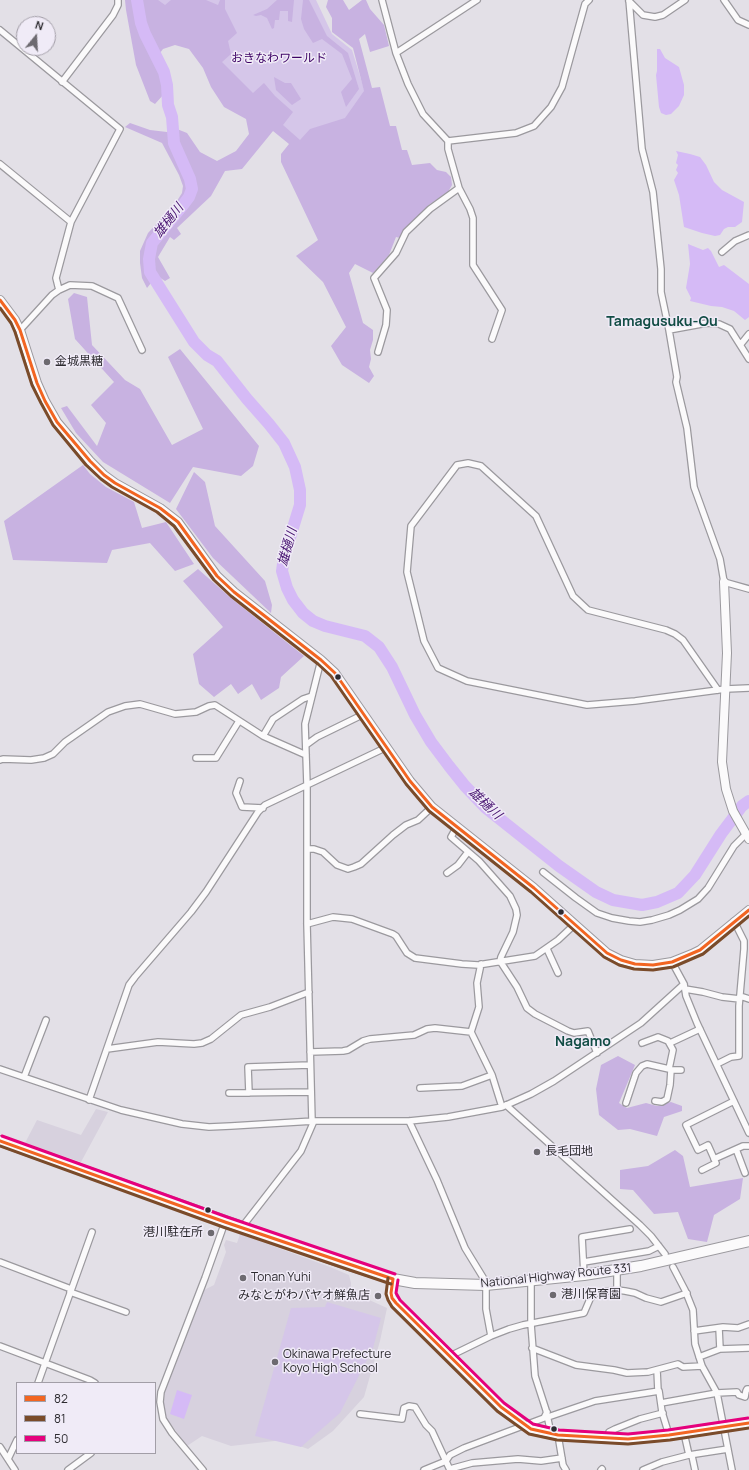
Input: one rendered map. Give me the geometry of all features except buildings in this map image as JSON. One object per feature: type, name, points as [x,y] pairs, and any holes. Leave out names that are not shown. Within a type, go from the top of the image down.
[{"type":"highway","name":"National Highway Route 331","points":[[0,1141],[346,1264],[392,1279],[420,1283],[486,1285],[617,1271],[749,1241]]},
{"type":"main road","points":[[0,300],[15,320],[20,330],[37,383],[45,402],[57,422],[90,462],[115,483],[145,498],[169,514],[186,531],[217,576],[234,592],[321,660],[343,683],[410,780],[432,807],[456,828],[534,888],[607,953],[621,960],[635,964],[652,965],[672,962],[692,954],[749,910]]},
{"type":"main road","points":[[724,582],[727,653],[722,689],[722,762],[726,790],[733,811],[747,837]]},
{"type":"main road","points":[[392,1279],[391,1293],[392,1298],[396,1303],[501,1407],[524,1426],[554,1435],[628,1439],[669,1435],[749,1423]]},
{"type":"street","points":[[62,82],[113,15],[118,5],[118,0]]},
{"type":"street","points":[[382,0],[396,54],[408,84],[423,114],[448,141],[448,150],[459,188],[473,218],[473,265],[502,310],[492,339]]},
{"type":"street","points":[[396,54],[477,0]]},
{"type":"street","points":[[448,141],[516,133],[534,126],[551,107],[562,87],[585,4],[588,0]]},
{"type":"street","points":[[629,1],[643,15],[655,17],[663,14],[685,0]]},
{"type":"street","points":[[724,0],[738,20],[749,27]]},
{"type":"street","points":[[629,1],[642,149],[653,192],[661,269],[661,292],[677,377],[676,382],[687,428],[694,487],[720,559],[724,582],[749,589]]},
{"type":"street","points":[[0,30],[120,129],[71,222],[56,278],[59,290]]},
{"type":"street","points":[[0,164],[71,222]]},
{"type":"street","points":[[378,352],[386,325],[387,310],[374,278],[396,253],[406,232],[430,209],[459,188]]},
{"type":"street","points":[[722,252],[735,241],[749,235]]},
{"type":"street","points":[[20,330],[52,295],[59,290],[70,285],[92,286],[118,298],[142,350]]},
{"type":"street","points":[[669,330],[708,323],[719,324],[730,329],[741,344],[749,359]]},
{"type":"street","points":[[741,344],[749,334]]},
{"type":"street","points":[[722,689],[683,640],[675,634],[666,630],[588,610],[573,596],[536,516],[481,466],[468,463],[457,465],[411,526],[407,572],[424,641],[438,668],[467,681],[587,705],[635,701],[722,689],[749,688]]},
{"type":"street","points":[[242,1227],[301,1151],[313,1121],[310,1065],[307,924],[307,785],[305,724],[321,660]]},
{"type":"street","points":[[263,736],[273,719],[303,699],[312,696]]},
{"type":"street","points":[[0,760],[31,760],[44,758],[53,754],[65,742],[108,712],[124,706],[140,704],[175,714],[196,712],[214,705],[263,736],[306,755]]},
{"type":"street","points":[[306,744],[364,714]]},
{"type":"street","points":[[196,758],[216,758],[239,721]]},
{"type":"street","points":[[89,1100],[132,981],[206,892],[258,812],[307,785],[387,747]]},
{"type":"street","points":[[240,781],[236,793],[242,807],[263,808]]},
{"type":"street","points":[[307,849],[314,849],[323,852],[337,865],[348,869],[354,867],[361,864],[393,835],[406,825],[418,820],[432,807]]},
{"type":"street","points":[[456,828],[451,837],[479,861],[510,896],[516,909],[517,915],[513,932],[500,961],[529,1010],[568,1031],[574,1033],[588,1031],[597,1053]]},
{"type":"street","points":[[543,872],[597,913],[612,918],[629,921],[640,922],[652,920],[669,916],[698,899],[708,888],[734,846],[747,837]]},
{"type":"street","points":[[447,873],[458,865],[468,852]]},
{"type":"street","points":[[307,924],[333,917],[352,919],[393,934],[408,953],[415,958],[462,964],[481,964],[535,956],[547,949],[574,925]]},
{"type":"street","points":[[717,1064],[731,1057],[739,1056],[740,998],[744,941],[734,921]]},
{"type":"street","points":[[547,949],[558,973]]},
{"type":"street","points":[[672,962],[684,987],[686,996],[700,1030],[749,1133]]},
{"type":"street","points":[[481,964],[477,983],[479,1007],[471,1032],[492,1075],[504,1106],[640,1225],[665,1254]]},
{"type":"street","points":[[742,972],[749,972]]},
{"type":"street","points":[[0,1069],[121,1110],[182,1124],[209,1127],[313,1121],[409,1120],[448,1117],[504,1106],[554,1081],[641,1023],[684,987]]},
{"type":"street","points":[[684,987],[722,997],[749,999]]},
{"type":"street","points":[[107,1049],[158,1042],[202,1043],[211,1039],[241,1015],[270,1007],[309,992]]},
{"type":"street","points":[[24,1077],[46,1020]]},
{"type":"street","points":[[310,1052],[343,1051],[370,1039],[414,1035],[427,1029],[435,1028],[471,1032]]},
{"type":"street","points":[[670,1043],[700,1030]]},
{"type":"street","points":[[642,1043],[658,1037],[670,1043],[674,1050],[670,1069],[670,1091],[667,1099],[662,1102],[655,1101]]},
{"type":"street","points":[[626,1103],[636,1073],[642,1066],[647,1064],[681,1070]]},
{"type":"street","points":[[249,1093],[248,1067],[310,1065]]},
{"type":"street","points":[[420,1088],[462,1086],[492,1075]]},
{"type":"street","points":[[229,1093],[311,1092]]},
{"type":"street","points":[[702,1170],[716,1163],[708,1146],[698,1150],[686,1125],[734,1101]]},
{"type":"street","points":[[409,1120],[466,1248],[484,1279],[486,1285],[486,1309],[491,1336]]},
{"type":"street","points":[[714,1159],[743,1146],[749,1146]]},
{"type":"street","points":[[736,1149],[745,1172]]},
{"type":"street","points":[[202,1470],[172,1433],[163,1419],[160,1402],[161,1392],[225,1222]]},
{"type":"street","points":[[584,1275],[582,1236],[630,1229]]},
{"type":"street","points":[[38,1382],[92,1232]]},
{"type":"street","points":[[584,1262],[649,1251],[659,1246]]},
{"type":"street","points":[[0,1262],[126,1312]]},
{"type":"street","points":[[673,1267],[687,1293],[693,1310],[695,1344],[702,1366],[717,1393],[732,1470]]},
{"type":"street","points":[[617,1271],[617,1290]]},
{"type":"street","points":[[531,1281],[530,1324],[535,1376],[563,1465],[566,1470]]},
{"type":"street","points":[[450,1356],[491,1336],[523,1325],[584,1313],[590,1299],[594,1294],[607,1290],[635,1293],[661,1302],[687,1293]]},
{"type":"street","points":[[694,1332],[719,1328],[738,1328],[749,1324]]},
{"type":"street","points":[[719,1328],[720,1349]]},
{"type":"street","points":[[0,1346],[93,1382]]},
{"type":"street","points":[[532,1348],[576,1365],[627,1373],[648,1372],[678,1364],[683,1367],[702,1366]]},
{"type":"street","points":[[699,1357],[720,1349],[749,1348]]},
{"type":"street","points":[[657,1370],[658,1391],[669,1435]]},
{"type":"street","points":[[661,1403],[717,1393],[737,1392],[745,1397],[747,1389],[749,1389]]},
{"type":"street","points":[[427,1470],[446,1461],[450,1455],[464,1448],[524,1426],[544,1418],[547,1415],[595,1401],[658,1391]]},
{"type":"street","points":[[156,1407],[160,1402]]},
{"type":"street","points":[[360,1414],[402,1419],[404,1408],[408,1406],[415,1407],[432,1431],[450,1469],[472,1463],[518,1459],[541,1461],[562,1458]]},
{"type":"street","points":[[608,1438],[609,1432],[615,1429],[640,1419],[663,1413]]},
{"type":"street","points":[[684,1433],[695,1470]]},
{"type":"street","points":[[8,1459],[16,1442]]},
{"type":"street","points":[[0,1447],[15,1470]]},
{"type":"street","points":[[643,1470],[662,1462],[691,1455],[728,1449]]},
{"type":"street","points":[[68,1470],[90,1454]]},
{"type":"shaded area","points":[[125,0],[158,0],[165,5],[171,0],[206,0],[218,5],[220,0],[225,0],[225,9],[237,33],[228,41],[231,54],[222,62],[253,93],[264,83],[275,96],[293,112],[283,125],[300,140],[310,129],[345,118],[364,91],[353,48],[332,32],[332,18],[326,7],[328,0],[343,0],[349,10],[362,0],[366,0],[370,9],[384,25],[389,46],[370,52],[365,34],[359,39],[372,88],[380,87],[390,126],[396,126],[402,150],[407,150],[412,165],[430,163],[437,170],[446,172],[451,177],[452,185],[448,192],[430,204],[400,238],[396,237],[389,255],[373,273],[355,264],[349,273],[363,323],[373,330],[369,367],[374,376],[369,383],[342,365],[331,346],[346,327],[323,282],[296,256],[318,240],[281,162],[281,154],[289,144],[273,131],[242,169],[225,171],[211,196],[177,228],[181,234],[174,240],[170,237],[158,257],[170,278],[165,281],[156,275],[147,256],[144,264],[151,283],[147,288],[142,278],[140,251],[148,233],[175,204],[182,193],[183,186],[179,175],[162,143],[125,127],[130,123],[150,130],[167,132],[177,129],[187,133],[200,152],[217,161],[236,151],[249,134],[246,119],[224,107],[211,87],[203,68],[189,49],[175,45],[163,49],[160,53],[168,68],[164,94],[155,104],[150,101],[136,65]]},
{"type":"shaded area","points":[[277,0],[294,0],[292,22],[288,21],[288,11],[280,11],[279,20],[275,20],[274,28],[272,29],[267,18],[261,15],[253,15],[267,9]]},
{"type":"shaded area","points":[[303,0],[309,0],[327,36],[348,53],[359,89],[346,107],[341,92],[352,79],[342,54],[322,39],[313,43],[304,29],[301,19]]},
{"type":"shaded area","points":[[657,49],[660,49],[665,58],[679,67],[684,85],[684,95],[679,106],[671,114],[666,115],[661,113],[659,107],[656,75]]},
{"type":"shaded area","points":[[274,77],[285,83],[291,83],[301,99],[292,105],[276,90]]},
{"type":"shaded area","points":[[676,151],[700,157],[706,165],[714,182],[722,190],[744,202],[742,222],[735,227],[728,227],[724,229],[720,235],[715,236],[684,227],[679,195],[674,180],[678,173],[676,170],[678,165],[676,163],[678,155]]},
{"type":"shaded area","points":[[688,244],[703,250],[708,248],[719,267],[724,265],[749,284],[749,317],[745,320],[734,311],[722,307],[690,301],[691,298],[686,288],[690,264]]},
{"type":"shaded area","points":[[74,293],[87,297],[92,345],[125,380],[140,389],[172,445],[203,429],[168,357],[180,349],[259,446],[253,466],[241,476],[193,467],[170,503],[103,462],[76,433],[61,408],[67,406],[97,446],[106,423],[91,405],[114,382],[75,339],[68,299]]},
{"type":"shaded area","points":[[83,465],[90,474],[106,487],[134,502],[142,528],[166,522],[194,564],[175,571],[150,543],[112,550],[107,563],[13,560],[4,521]]},
{"type":"shaded area","points":[[194,472],[205,482],[215,526],[265,581],[272,605],[271,613],[213,558],[176,509]]},
{"type":"shaded area","points":[[198,569],[232,599],[304,656],[281,677],[279,688],[261,700],[252,684],[238,694],[231,684],[214,697],[199,684],[193,654],[223,627],[183,581]]},
{"type":"shaded area","points":[[618,1056],[635,1065],[619,1103],[627,1108],[646,1103],[657,1106],[671,1102],[682,1106],[682,1111],[664,1117],[657,1136],[630,1129],[618,1130],[599,1115],[596,1089],[601,1065]]},
{"type":"shaded area","points":[[96,1109],[108,1112],[81,1162],[25,1143],[37,1120],[81,1135]]},
{"type":"shaded area","points":[[675,1150],[683,1156],[690,1187],[743,1178],[740,1199],[714,1215],[707,1242],[688,1239],[678,1212],[654,1214],[633,1190],[620,1189],[620,1170],[648,1166]]},
{"type":"shaded area","name":"Okinawa Prefecture Koyo High School","points":[[240,1234],[349,1275],[351,1290],[356,1294],[387,1308],[380,1341],[364,1397],[333,1431],[308,1449],[283,1440],[231,1446],[202,1436],[187,1446],[165,1416],[163,1409],[165,1392],[204,1290],[214,1285],[226,1252],[224,1245],[226,1240],[237,1243]]},
{"type":"shaded area","points":[[177,1390],[192,1395],[184,1419],[170,1414]]},
{"type":"green space","name":"おきなわワールド","points":[[156,0],[316,0],[332,34],[352,50],[365,92],[348,117],[292,146],[216,67],[169,9]]},
{"type":"green space","points":[[327,1302],[381,1318],[373,1348],[340,1413],[301,1447],[255,1436],[291,1308],[325,1307]]},
{"type":"waterway","name":"雄樋川","points":[[137,0],[141,23],[145,34],[164,72],[167,85],[168,105],[172,117],[174,143],[190,179],[192,189],[189,197],[152,243],[149,259],[150,272],[194,342],[207,355],[217,361],[269,424],[284,443],[295,467],[300,490],[300,505],[284,557],[282,571],[287,588],[293,600],[303,613],[313,621],[325,626],[365,636],[379,647],[392,667],[415,715],[431,742],[465,786],[486,808],[559,866],[596,892],[613,900],[642,905],[657,902],[678,893],[695,875],[721,834],[742,806],[749,801]]},
{"type":"transit line","name":"82","points":[[0,300],[15,320],[20,330],[37,383],[45,401],[57,422],[90,461],[104,475],[115,483],[160,508],[178,522],[217,576],[234,592],[321,660],[335,673],[410,781],[432,807],[534,888],[607,953],[621,960],[635,964],[653,965],[672,962],[700,950],[749,910]]},
{"type":"transit line","name":"81","points":[[0,308],[11,323],[32,385],[53,425],[86,465],[112,487],[157,512],[174,526],[214,580],[231,596],[318,664],[331,676],[406,784],[429,811],[531,892],[604,957],[619,965],[634,969],[653,970],[673,967],[703,954],[749,916]]},
{"type":"transit line","name":"50","points":[[2,1136],[227,1217],[395,1274]]},
{"type":"transit line","name":"82","points":[[0,1141],[225,1222],[393,1279]]},
{"type":"transit line","name":"81","points":[[0,1146],[223,1227],[391,1284]]},
{"type":"transit line","name":"81","points":[[388,1278],[386,1294],[392,1307],[497,1411],[529,1434],[557,1440],[628,1444],[670,1440],[749,1428]]},
{"type":"transit line","name":"82","points":[[393,1279],[391,1293],[392,1298],[396,1303],[501,1407],[531,1429],[558,1435],[628,1439],[669,1435],[749,1423]]},
{"type":"transit line","name":"50","points":[[398,1280],[396,1293],[400,1300],[504,1403],[533,1424],[559,1430],[628,1434],[668,1430],[748,1418]]},
{"type":"place","name":"金城黒糖","points":[[47,362]]},
{"type":"place","name":"長毛団地","points":[[537,1152]]},
{"type":"place","name":"港川駐在所","points":[[211,1233]]},
{"type":"place","name":"Tonan Yuhi","points":[[243,1278]]},
{"type":"place","name":"港川保育園","points":[[553,1295]]},
{"type":"place","name":"みなとがわパヤオ鮮魚店","points":[[378,1296]]},
{"type":"place","name":"Okinawa Prefecture Koyo High School","points":[[275,1362]]},
{"type":"district","name":"Tamagusuku-Ou","points":[[662,322]]},
{"type":"district","name":"Nagamo","points":[[583,1042]]}]
